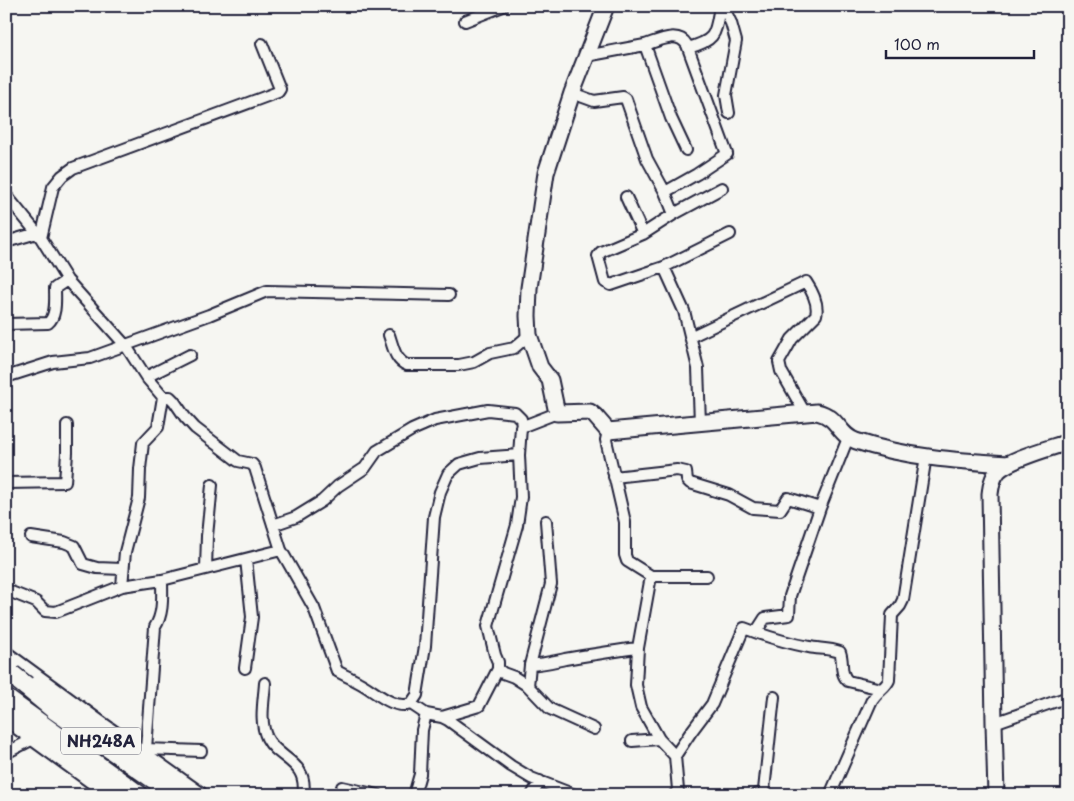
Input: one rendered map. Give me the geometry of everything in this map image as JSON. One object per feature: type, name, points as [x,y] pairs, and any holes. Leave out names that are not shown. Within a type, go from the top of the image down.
[{"type":"highway","name":"NH248A","points":[[18,676],[55,710],[177,795]]},
{"type":"highway","name":"NH248A","points":[[8,704],[138,795]]},
{"type":"street","points":[[466,21],[503,6]]},
{"type":"street","points":[[557,412],[550,380],[540,367],[529,336],[529,288],[546,173],[572,93],[606,6]]},
{"type":"street","points":[[688,48],[710,40],[721,6]]},
{"type":"street","points":[[721,6],[731,23],[736,41],[726,95],[729,113]]},
{"type":"street","points":[[586,56],[678,37],[683,39],[727,154],[704,170],[665,192]]},
{"type":"street","points":[[39,235],[53,187],[72,168],[278,92],[280,89],[278,82],[262,44]]},
{"type":"street","points":[[644,45],[671,118],[686,150]]},
{"type":"street","points":[[572,93],[594,101],[623,97],[626,99],[647,159],[665,192],[674,214]]},
{"type":"street","points":[[722,188],[674,214],[643,234],[598,253],[605,282],[611,285],[664,267],[730,234]]},
{"type":"street","points":[[626,197],[643,234]]},
{"type":"street","points":[[7,198],[39,235],[67,280],[126,346],[146,377],[163,397],[170,397],[185,418],[195,428],[238,461],[252,464],[257,472],[281,550],[314,608],[337,671],[359,682],[386,700],[407,706],[411,704],[416,695],[426,646],[434,517],[440,492],[448,474],[459,464],[480,458],[519,455]]},
{"type":"street","points":[[6,242],[39,235]]},
{"type":"street","points":[[664,267],[684,311],[698,368],[700,423]]},
{"type":"street","points":[[6,324],[48,323],[54,315],[55,288],[67,280]]},
{"type":"street","points":[[690,337],[806,282],[818,310],[816,315],[792,339],[779,362],[781,371],[805,413]]},
{"type":"street","points":[[6,377],[52,362],[90,358],[209,315],[268,291],[449,295]]},
{"type":"street","points":[[389,335],[397,358],[407,365],[460,365],[474,362],[490,353],[514,348],[529,336]]},
{"type":"street","points":[[146,377],[190,355]]},
{"type":"street","points":[[122,586],[125,552],[139,498],[143,443],[158,427],[163,397]]},
{"type":"street","points":[[273,525],[296,517],[322,501],[338,486],[365,468],[377,451],[412,430],[435,420],[488,410],[515,413],[522,419],[519,455],[521,497],[517,525],[488,626],[498,662],[498,669],[479,706],[442,717]]},
{"type":"street","points":[[522,426],[557,412],[590,412],[608,431]]},
{"type":"street","points":[[608,431],[817,412],[829,416],[848,438],[884,449],[926,456],[1008,464]]},
{"type":"street","points":[[6,484],[65,482],[68,453],[67,425]]},
{"type":"street","points":[[608,431],[606,440],[625,522],[626,559],[652,576],[707,576]]},
{"type":"street","points":[[756,632],[765,618],[789,615],[790,596],[820,508],[848,438]]},
{"type":"street","points":[[996,795],[990,494],[992,481],[998,471],[1008,464],[1068,442]]},
{"type":"street","points":[[830,795],[875,694],[887,685],[889,680],[892,618],[903,600],[926,456]]},
{"type":"street","points":[[614,478],[677,470],[686,472],[687,480],[690,483],[729,495],[753,508],[780,510],[788,498],[820,508]]},
{"type":"street","points":[[206,569],[212,485]]},
{"type":"street","points":[[528,686],[530,665],[551,584],[546,521]]},
{"type":"street","points":[[31,537],[64,542],[74,546],[83,564],[97,568],[122,569]]},
{"type":"street","points":[[6,590],[36,602],[45,610],[56,612],[122,586],[162,580],[281,550]]},
{"type":"street","points":[[245,668],[252,617],[246,559]]},
{"type":"street","points":[[652,576],[638,648],[636,686],[641,708],[659,739],[675,756],[678,790],[674,795]]},
{"type":"street","points":[[144,752],[155,627],[159,620],[162,580]]},
{"type":"street","points":[[675,756],[712,704],[744,628],[809,647],[840,652],[842,657],[842,675],[844,678],[848,681],[881,689]]},
{"type":"street","points":[[530,665],[547,664],[558,660],[608,651],[638,648]]},
{"type":"street","points":[[6,655],[18,676],[144,752],[200,795]]},
{"type":"street","points":[[498,669],[528,686],[550,710],[594,729]]},
{"type":"street","points":[[18,676],[8,704],[33,739],[112,795]]},
{"type":"street","points":[[265,683],[263,710],[265,732],[270,743],[293,762],[301,776],[304,788],[303,795]]},
{"type":"street","points":[[755,795],[761,794],[764,790],[774,697]]},
{"type":"street","points":[[994,723],[1068,697]]},
{"type":"street","points":[[411,704],[426,714],[442,717],[511,766],[540,781],[575,795]]},
{"type":"street","points":[[414,795],[420,774],[422,730],[426,714]]},
{"type":"street","points":[[6,753],[33,739]]},
{"type":"street","points":[[632,741],[659,739]]},
{"type":"street","points":[[144,752],[201,751]]},
{"type":"street","points":[[532,795],[540,781]]},
{"type":"street","points":[[342,787],[378,795]]}]
